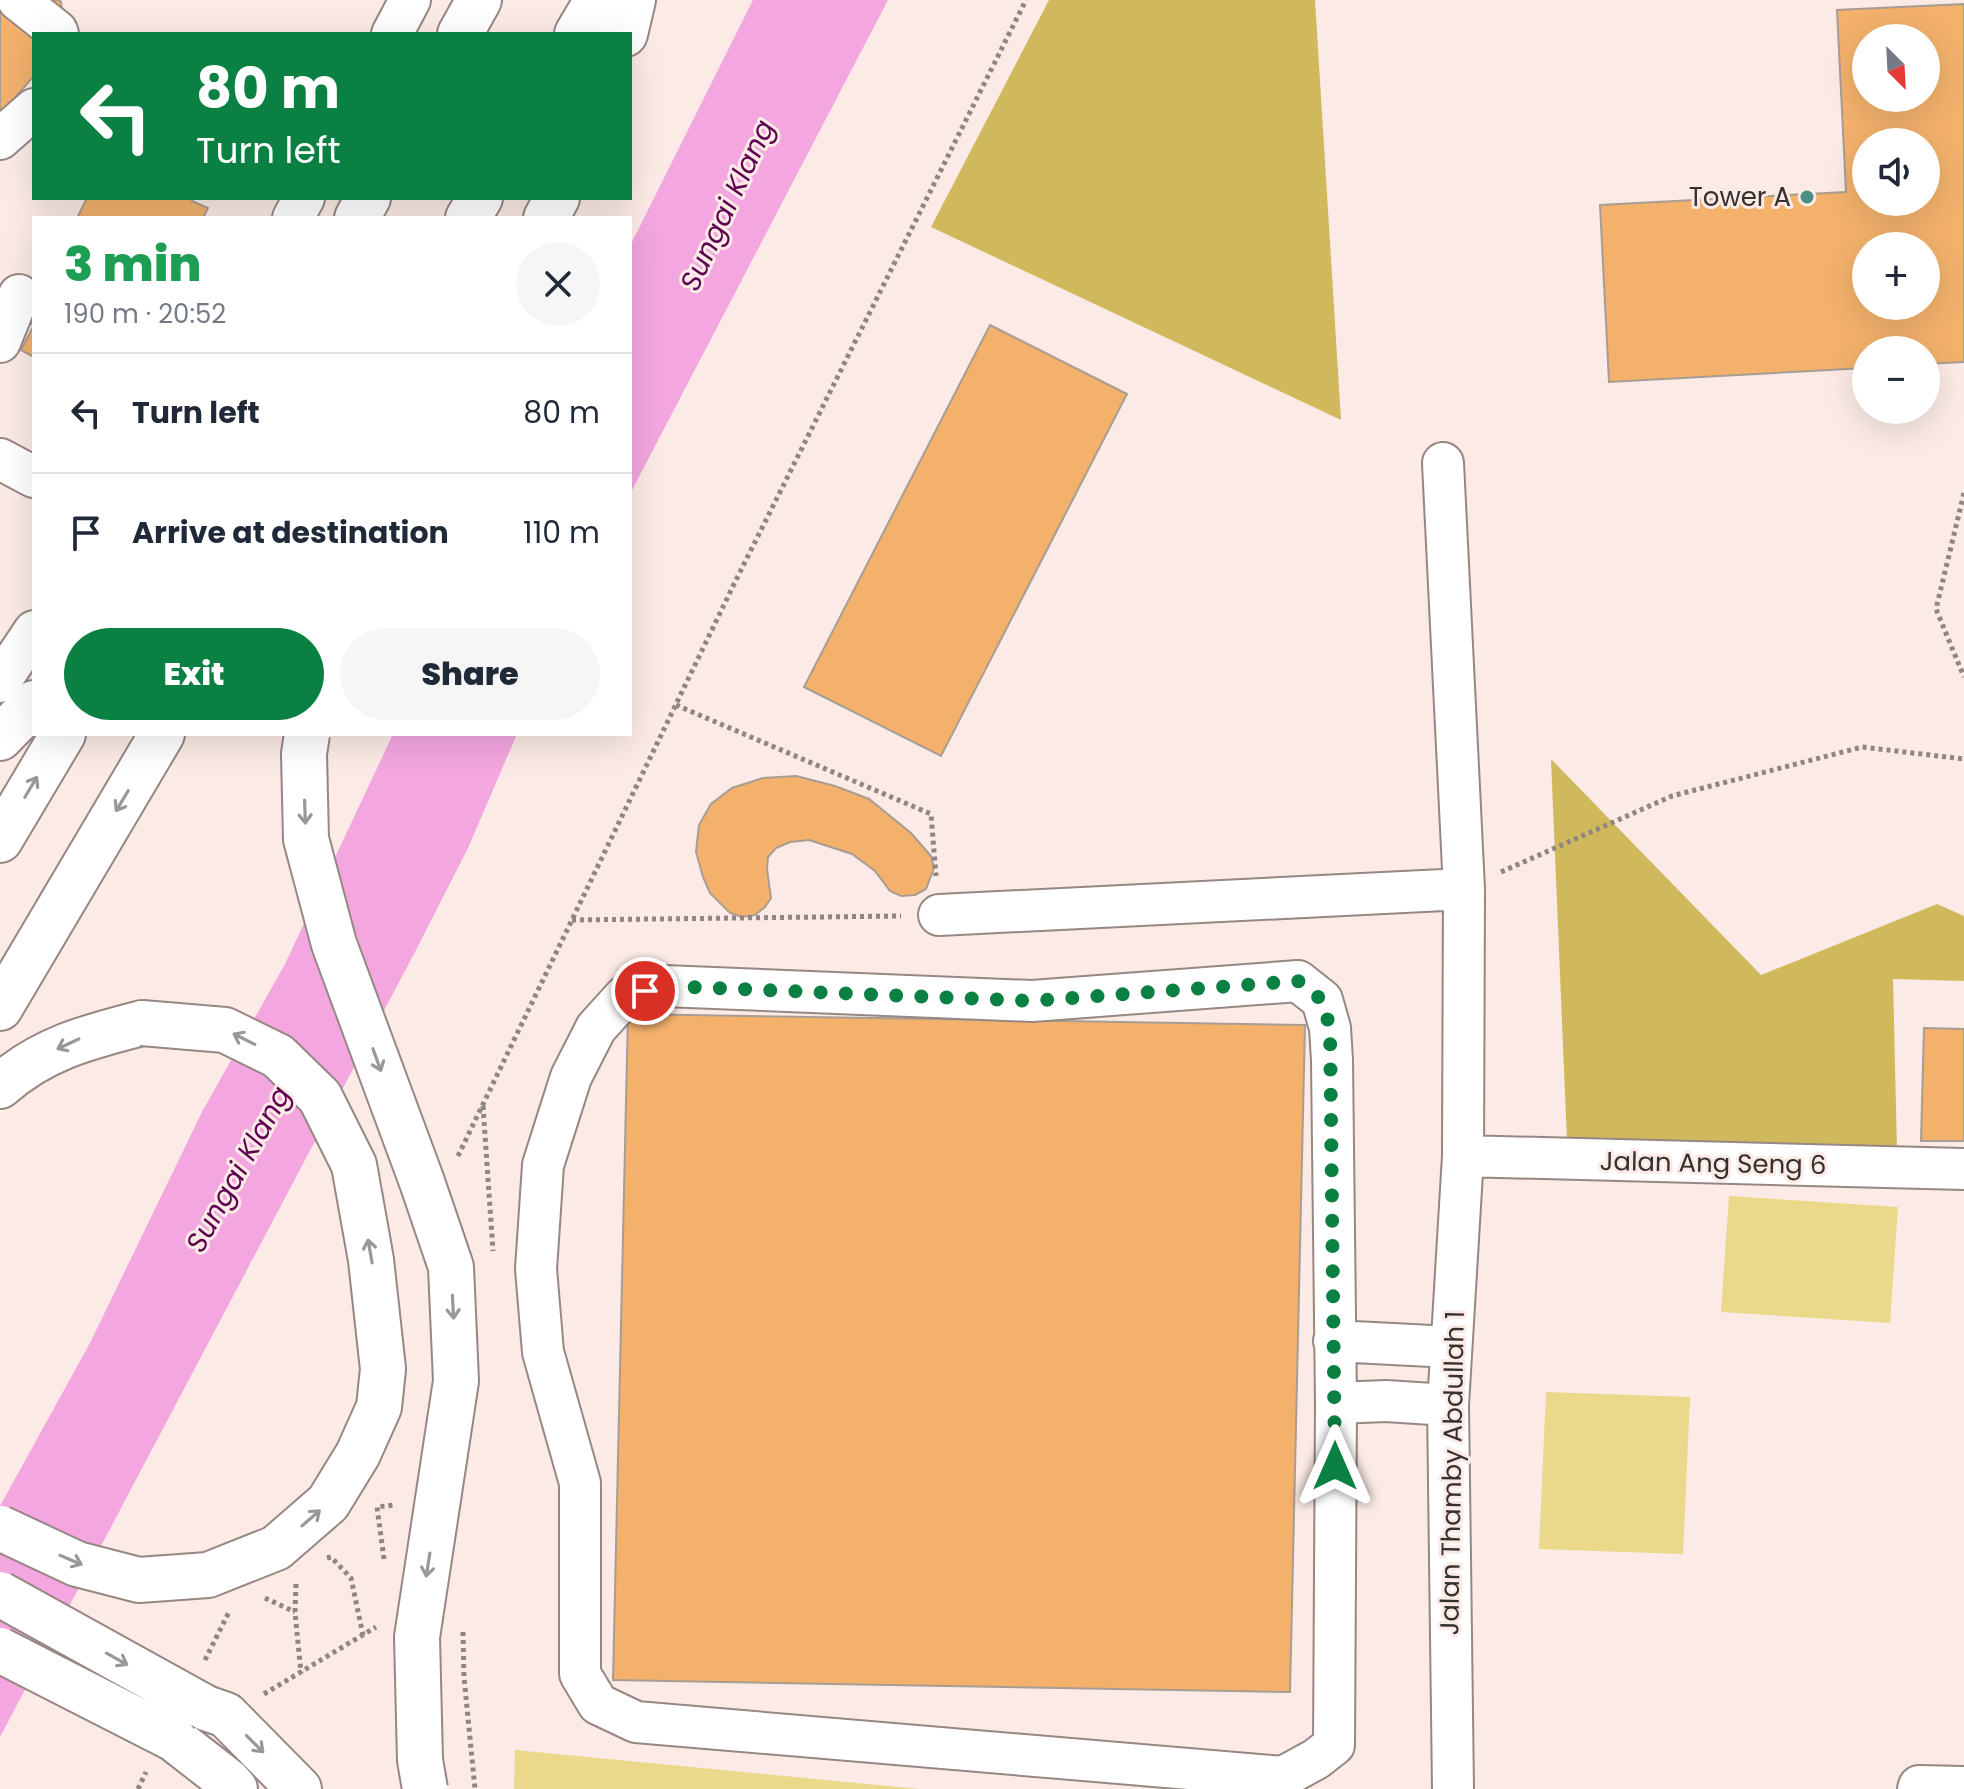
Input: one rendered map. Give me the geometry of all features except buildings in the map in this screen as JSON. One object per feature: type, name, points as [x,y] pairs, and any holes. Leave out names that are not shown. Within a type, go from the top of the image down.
[{"type":"main road","points":[[461,32],[479,0]]},
{"type":"main road","points":[[578,32],[597,0]]},
{"type":"main road","points":[[625,32],[633,0]]},
{"type":"main road","points":[[0,738],[32,705]]},
{"type":"main road","points":[[0,840],[62,736]]},
{"type":"main road","points":[[0,1008],[161,736]]},
{"type":"main road","points":[[307,736],[304,754],[306,839],[334,944],[451,1267],[456,1381],[417,1637],[420,1760],[425,1789]]},
{"type":"main road","points":[[0,1086],[23,1066],[77,1039],[142,1023],[225,1030],[278,1056],[320,1097],[354,1165],[371,1260],[383,1369],[379,1407],[358,1454],[328,1503],[276,1548],[208,1575],[139,1580],[77,1564],[0,1528]]},
{"type":"main road","points":[[0,1594],[203,1688],[299,1789]]},
{"type":"main road","points":[[0,1650],[163,1751],[228,1781],[235,1789]]},
{"type":"street","points":[[18,0],[57,32]]},
{"type":"street","points":[[393,32],[410,0]]},
{"type":"street","points":[[0,139],[32,111]]},
{"type":"street","points":[[0,342],[19,295]]},
{"type":"street","points":[[0,459],[32,476]]},
{"type":"street","name":"Jalan Thamby Abdullah 1","points":[[1443,463],[1464,889],[1463,1156],[1448,1405],[1453,1789]]},
{"type":"street","points":[[0,682],[32,634]]},
{"type":"street","points":[[939,915],[1464,889]]},
{"type":"street","points":[[1298,981],[1322,1000],[1330,1028],[1336,1403],[1334,1745],[1283,1777],[636,1722],[598,1704],[580,1674],[580,1483],[543,1352],[536,1269],[543,1165],[571,1077],[596,1028],[625,996],[664,986],[1032,1001],[1298,981]]},
{"type":"street","name":"Jalan Ang Seng 6","points":[[1463,1156],[1964,1169]]},
{"type":"street","points":[[1334,1341],[1451,1347]]},
{"type":"street","points":[[1336,1403],[1386,1401],[1448,1405]]},
{"type":"street","points":[[1919,1788],[1963,1789]]},
{"type":"path","points":[[454,1164],[676,705],[1026,0]]},
{"type":"path","points":[[1964,493],[1936,609],[1964,677]]},
{"type":"path","points":[[572,920],[939,915],[931,814],[676,705]]},
{"type":"path","points":[[1464,889],[1672,796],[1862,747],[1964,759]]},
{"type":"path","points":[[322,1558],[331,1557],[351,1578],[363,1635]]},
{"type":"path","points":[[296,1575],[295,1612],[301,1673]]},
{"type":"path","points":[[203,1688],[235,1601]]},
{"type":"path","points":[[277,1603],[295,1612]]},
{"type":"path","points":[[138,1789],[163,1751]]},
{"type":"shaded area","points":[[1049,0],[1315,0],[1341,420],[931,227]]},
{"type":"shaded area","points":[[1551,759],[1761,975],[1937,904],[1964,916],[1964,981],[1893,979],[1897,1150],[1567,1141]]},
{"type":"shaded area","points":[[1729,1196],[1898,1207],[1890,1323],[1721,1312]]},
{"type":"shaded area","points":[[1546,1392],[1690,1397],[1683,1554],[1539,1549]]},
{"type":"shaded area","points":[[515,1750],[919,1789],[514,1789]]},
{"type":"water","name":"Sungai Klang","points":[[753,0],[888,0],[632,490],[632,242]]},
{"type":"water","name":"Sungai Klang","points":[[392,736],[516,736],[468,848],[416,950],[0,1737],[0,1506],[90,1343],[202,1112],[285,964]]},
{"type":"place","name":"Tower A","points":[[1807,197]]},
{"type":"route","points":[[645,991],[664,986],[1032,1001],[1298,981],[1322,1000],[1330,1028],[1335,1466]]}]
